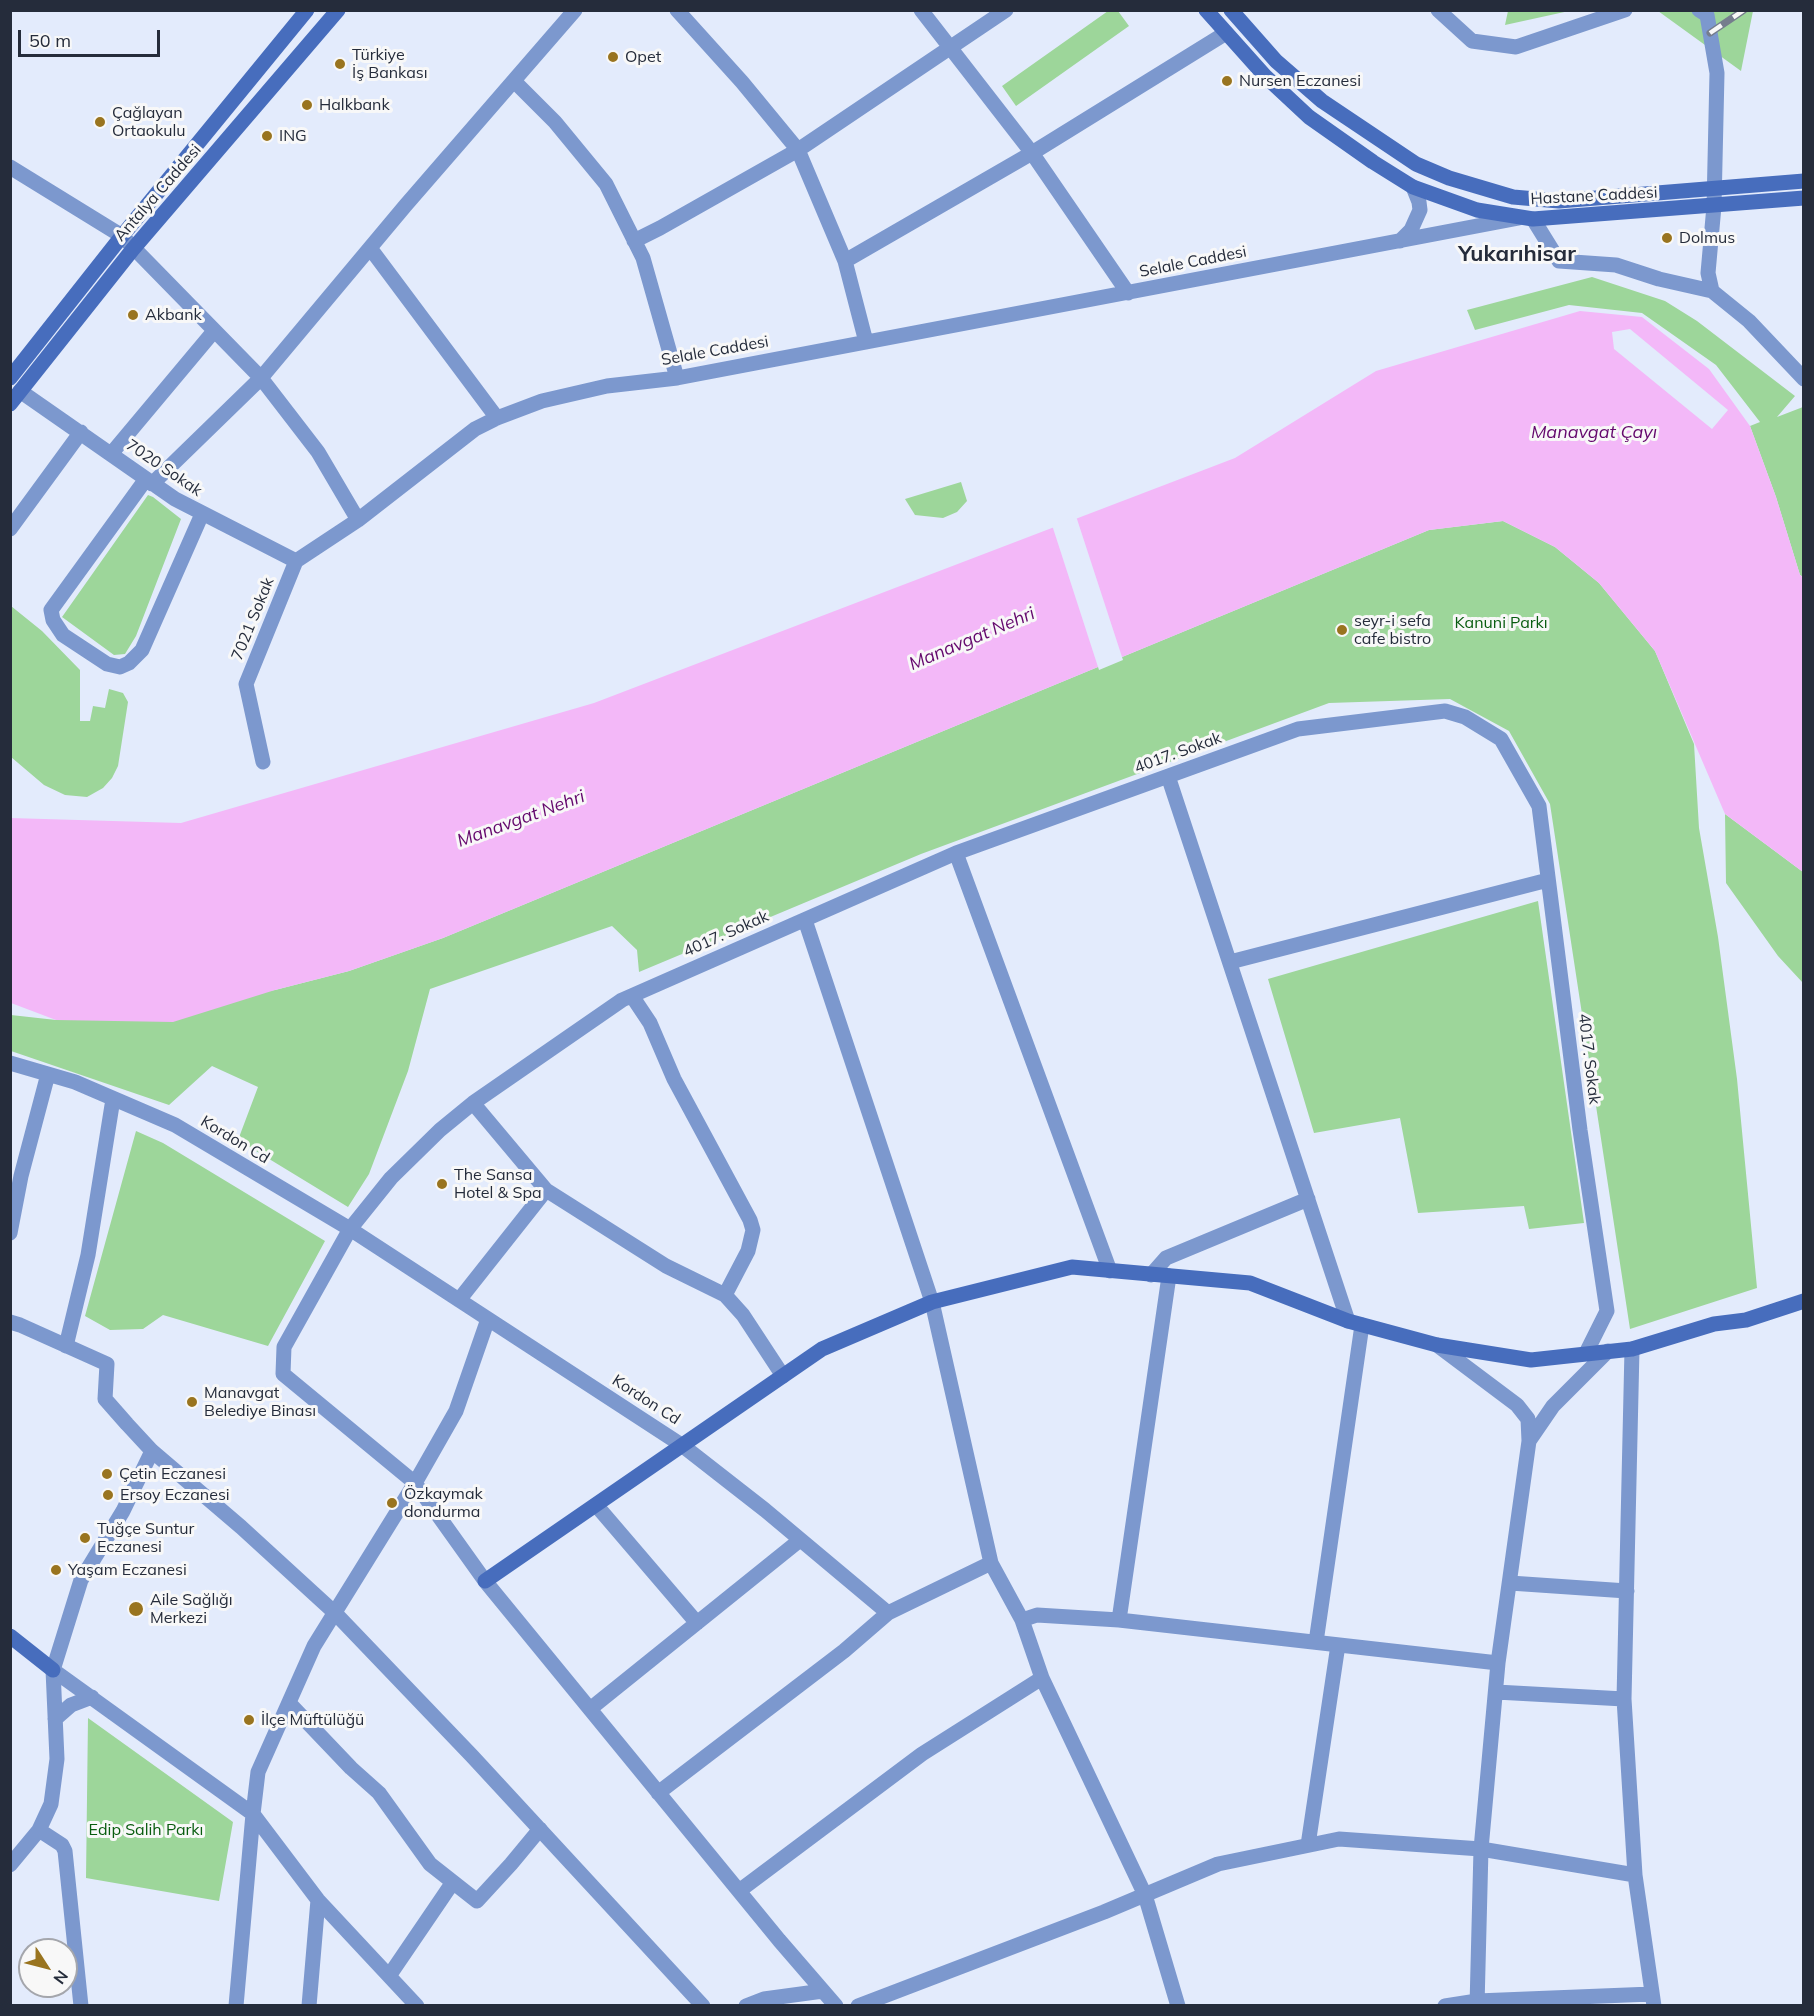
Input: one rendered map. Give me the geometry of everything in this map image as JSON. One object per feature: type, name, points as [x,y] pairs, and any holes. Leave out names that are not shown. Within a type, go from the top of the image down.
[{"type":"main road","name":"Antalya Caddesi","points":[[10,378],[122,236],[307,10]]},
{"type":"main road","name":"Antalya Caddesi","points":[[10,404],[133,249],[338,10]]},
{"type":"main road","name":"Hastane Caddesi","points":[[1206,10],[1265,76],[1309,117],[1413,187],[1477,210],[1527,218],[1803,198]]},
{"type":"main road","name":"Hastane Caddesi","points":[[1231,10],[1276,61],[1322,101],[1416,164],[1449,178],[1513,197],[1559,201],[1803,181]]},
{"type":"main road","points":[[485,1581],[822,1349],[932,1302],[1072,1267],[1250,1283],[1355,1323],[1437,1345],[1531,1360],[1632,1349],[1714,1324],[1746,1320],[1803,1301]]},
{"type":"main road","points":[[10,1636],[53,1670]]},
{"type":"street","points":[[202,514],[142,650],[129,663],[120,667],[107,664],[63,635],[53,620],[51,610],[149,482],[261,378],[575,10]]},
{"type":"street","points":[[676,10],[742,82],[798,150],[845,261],[866,342]]},
{"type":"street","points":[[921,10],[1032,153],[1128,293]]},
{"type":"street","points":[[634,241],[798,150],[1006,10]]},
{"type":"street","points":[[1438,10],[1472,41],[1516,47],[1625,10]]},
{"type":"street","points":[[1699,10],[1707,15],[1717,73],[1715,187],[1708,273],[1712,291]]},
{"type":"street","points":[[845,261],[1032,153],[1226,33]]},
{"type":"street","points":[[514,81],[555,122],[606,184],[643,258],[677,378]]},
{"type":"street","points":[[10,167],[122,236],[261,378],[318,452],[358,520]]},
{"type":"street","points":[[1400,241],[1411,230],[1420,210],[1413,187]]},
{"type":"street","points":[[1527,218],[1559,261],[1616,265],[1659,279],[1712,291],[1749,321],[1803,379]]},
{"type":"street","name":"Selale Caddesi","points":[[296,561],[358,520],[475,429],[542,401],[607,386],[677,378],[1527,218]]},
{"type":"street","points":[[370,248],[497,418]]},
{"type":"street","points":[[111,454],[214,331]]},
{"type":"street","name":"7020 Sokak","points":[[20,391],[149,482],[202,514],[296,561]]},
{"type":"street","points":[[10,529],[81,432]]},
{"type":"street","name":"7021 Sokak","points":[[263,762],[246,684],[296,561]]},
{"type":"street","name":"4017. Sokak","points":[[416,1483],[283,1374],[284,1347],[350,1229],[391,1178],[440,1130],[473,1103],[622,1000],[956,853],[1298,729],[1445,711],[1465,717],[1501,739],[1539,806],[1580,1130],[1607,1311],[1586,1353]]},
{"type":"street","points":[[1167,776],[1308,1198],[1355,1323],[1316,1642]]},
{"type":"street","points":[[956,853],[1110,1271]]},
{"type":"street","points":[[1230,962],[1548,880]]},
{"type":"street","points":[[805,920],[932,1302],[991,1563],[1023,1620],[1042,1678],[1145,1895],[1178,2006]]},
{"type":"street","points":[[632,996],[650,1023],[674,1079],[750,1220],[753,1230],[748,1251],[725,1295]]},
{"type":"street","name":"Kordon Cd","points":[[10,1063],[75,1082],[175,1125],[350,1229],[683,1446],[888,1613]]},
{"type":"street","points":[[10,1233],[16,1175],[48,1074]]},
{"type":"street","points":[[66,1346],[87,1255],[113,1099]]},
{"type":"street","points":[[473,1103],[546,1190],[666,1266],[725,1295],[743,1316],[783,1376]]},
{"type":"street","points":[[459,1300],[546,1190]]},
{"type":"street","points":[[1151,1275],[1166,1257],[1308,1198]]},
{"type":"street","points":[[1119,1620],[1169,1276]]},
{"type":"street","points":[[236,2006],[258,1772],[314,1646],[416,1483],[456,1411],[488,1319]]},
{"type":"street","points":[[10,1322],[107,1364],[105,1399],[152,1452],[241,1527],[335,1613],[540,1829],[703,2006]]},
{"type":"street","points":[[1437,1345],[1517,1406],[1528,1419],[1530,1441],[1498,1663],[1481,1849],[1477,2003]]},
{"type":"street","points":[[1445,2006],[1477,2003],[1653,2000],[1635,1875],[1624,1700],[1632,1349]]},
{"type":"street","points":[[1530,1441],[1553,1406],[1608,1351]]},
{"type":"street","points":[[10,1865],[39,1830],[51,1804],[57,1759],[53,1670],[81,1580],[123,1511],[152,1452]]},
{"type":"street","points":[[416,1483],[485,1581],[836,2006]]},
{"type":"street","points":[[596,1505],[697,1623]]},
{"type":"street","points":[[590,1709],[800,1540]]},
{"type":"street","points":[[658,1793],[844,1651],[888,1613],[991,1563]]},
{"type":"street","points":[[1510,1583],[1627,1590]]},
{"type":"street","points":[[1023,1620],[1037,1615],[1119,1620],[1498,1663]]},
{"type":"street","points":[[1308,1845],[1338,1645]]},
{"type":"street","points":[[53,1670],[253,1814],[318,1900],[417,2006]]},
{"type":"street","points":[[739,1891],[922,1754],[1042,1678]]},
{"type":"street","points":[[1496,1692],[1624,1700]]},
{"type":"street","points":[[55,1719],[71,1705],[92,1697]]},
{"type":"street","points":[[289,1703],[344,1761],[379,1793],[430,1864],[477,1901],[540,1829]]},
{"type":"street","points":[[39,1830],[62,1845],[65,1851],[81,2006]]},
{"type":"street","points":[[858,2006],[1104,1912],[1218,1864],[1339,1839],[1481,1849],[1635,1875]]},
{"type":"street","points":[[389,1976],[453,1882]]},
{"type":"street","points":[[309,2006],[318,1900]]},
{"type":"street","points":[[746,2006],[764,1999],[823,1991]]},
{"type":"green space","points":[[1508,10],[1569,11],[1505,25]]},
{"type":"green space","points":[[1108,11],[1118,11],[1129,26],[1016,106],[1002,86]]},
{"type":"green space","points":[[1658,11],[1753,11],[1741,71]]},
{"type":"green space","points":[[1592,277],[1665,301],[1697,321],[1795,396],[1777,417],[1803,407],[1803,577],[1800,575],[1776,497],[1750,426],[1760,422],[1716,365],[1642,313],[1569,305],[1475,330],[1467,310]]},
{"type":"green space","points":[[961,482],[967,501],[957,512],[943,518],[915,515],[905,499]]},
{"type":"green space","points":[[148,495],[181,519],[136,636],[125,654],[114,655],[62,617]]},
{"type":"green space","name":"Kanuni Parkı","points":[[1503,521],[1555,547],[1599,583],[1655,651],[1694,744],[1699,828],[1718,937],[1737,1079],[1757,1288],[1630,1329],[1550,804],[1509,731],[1450,699],[1329,703],[921,854],[639,972],[637,950],[612,926],[430,989],[408,1071],[369,1174],[348,1207],[238,1140],[258,1087],[212,1066],[169,1105],[11,1051],[11,1015],[56,1020],[275,990],[349,971],[443,938],[1429,530]]},
{"type":"green space","points":[[11,606],[42,631],[80,670],[80,721],[90,721],[93,706],[105,708],[109,689],[123,693],[128,702],[118,766],[112,778],[103,788],[87,797],[65,795],[44,785],[11,757]]},
{"type":"green space","points":[[1725,814],[1803,872],[1803,983],[1778,956],[1726,883]]},
{"type":"green space","points":[[1538,901],[1584,1223],[1529,1229],[1524,1206],[1418,1213],[1400,1118],[1314,1133],[1268,979]]},
{"type":"green space","points":[[136,1131],[163,1143],[325,1241],[268,1346],[163,1315],[143,1329],[110,1330],[85,1316]]},
{"type":"green space","name":"Edip Salih Parkı","points":[[88,1718],[233,1822],[219,1901],[86,1878]]},
{"type":"water","name":"Manavgat Çayı","points":[[1580,311],[1642,317],[1709,369],[1750,426],[1776,497],[1800,575],[1803,577],[1803,872],[1725,814],[1655,651],[1599,583],[1555,547],[1503,521],[1429,530],[443,938],[349,971],[275,990],[173,1022],[56,1020],[11,1003],[10,818],[181,823],[594,703],[1235,458],[1376,371]]},
{"type":"pier","points":[[1630,329],[1728,410],[1712,429],[1614,349],[1612,332]]},
{"type":"pier","points":[[1076,516],[1123,660],[1099,670],[1052,525]]},
{"type":"railway","points":[[1710,33],[1744,10]]},
{"type":"place","name":"Opet","points":[[613,57]]},
{"type":"place","name":"Türkiye İş Bankası","points":[[340,64]]},
{"type":"place","name":"Nursen Eczanesi","points":[[1227,81]]},
{"type":"place","name":"Halkbank","points":[[307,105]]},
{"type":"place","name":"Çağlayan Ortaokulu","points":[[100,122]]},
{"type":"place","name":"ING","points":[[267,136]]},
{"type":"place","name":"Dolmus","points":[[1667,238]]},
{"type":"place","name":"Akbank","points":[[133,315]]},
{"type":"place","name":"seyr-i sefa cafe bistro","points":[[1342,630]]},
{"type":"place","name":"The Sansa Hotel & Spa","points":[[442,1184]]},
{"type":"place","name":"Manavgat Belediye Binası","points":[[192,1402]]},
{"type":"place","name":"Çetin Eczanesi","points":[[107,1474]]},
{"type":"place","name":"Ersoy Eczanesi","points":[[108,1495]]},
{"type":"place","name":"Özkaymak dondurma","points":[[392,1503]]},
{"type":"place","name":"Tuğçe Suntur Eczanesi","points":[[85,1538]]},
{"type":"place","name":"Yaşam Eczanesi","points":[[56,1570]]},
{"type":"place","name":"Aile Sağlığı Merkezi","points":[[136,1609]]},
{"type":"place","name":"İlçe Müftülüğü","points":[[249,1720]]},
{"type":"district","name":"Yukarıhisar","points":[[1517,254]]},
{"type":"water label","name":"Manavgat Nehri","points":[[972,639]]},
{"type":"water label","name":"Manavgat Nehri","points":[[521,819]]}]
